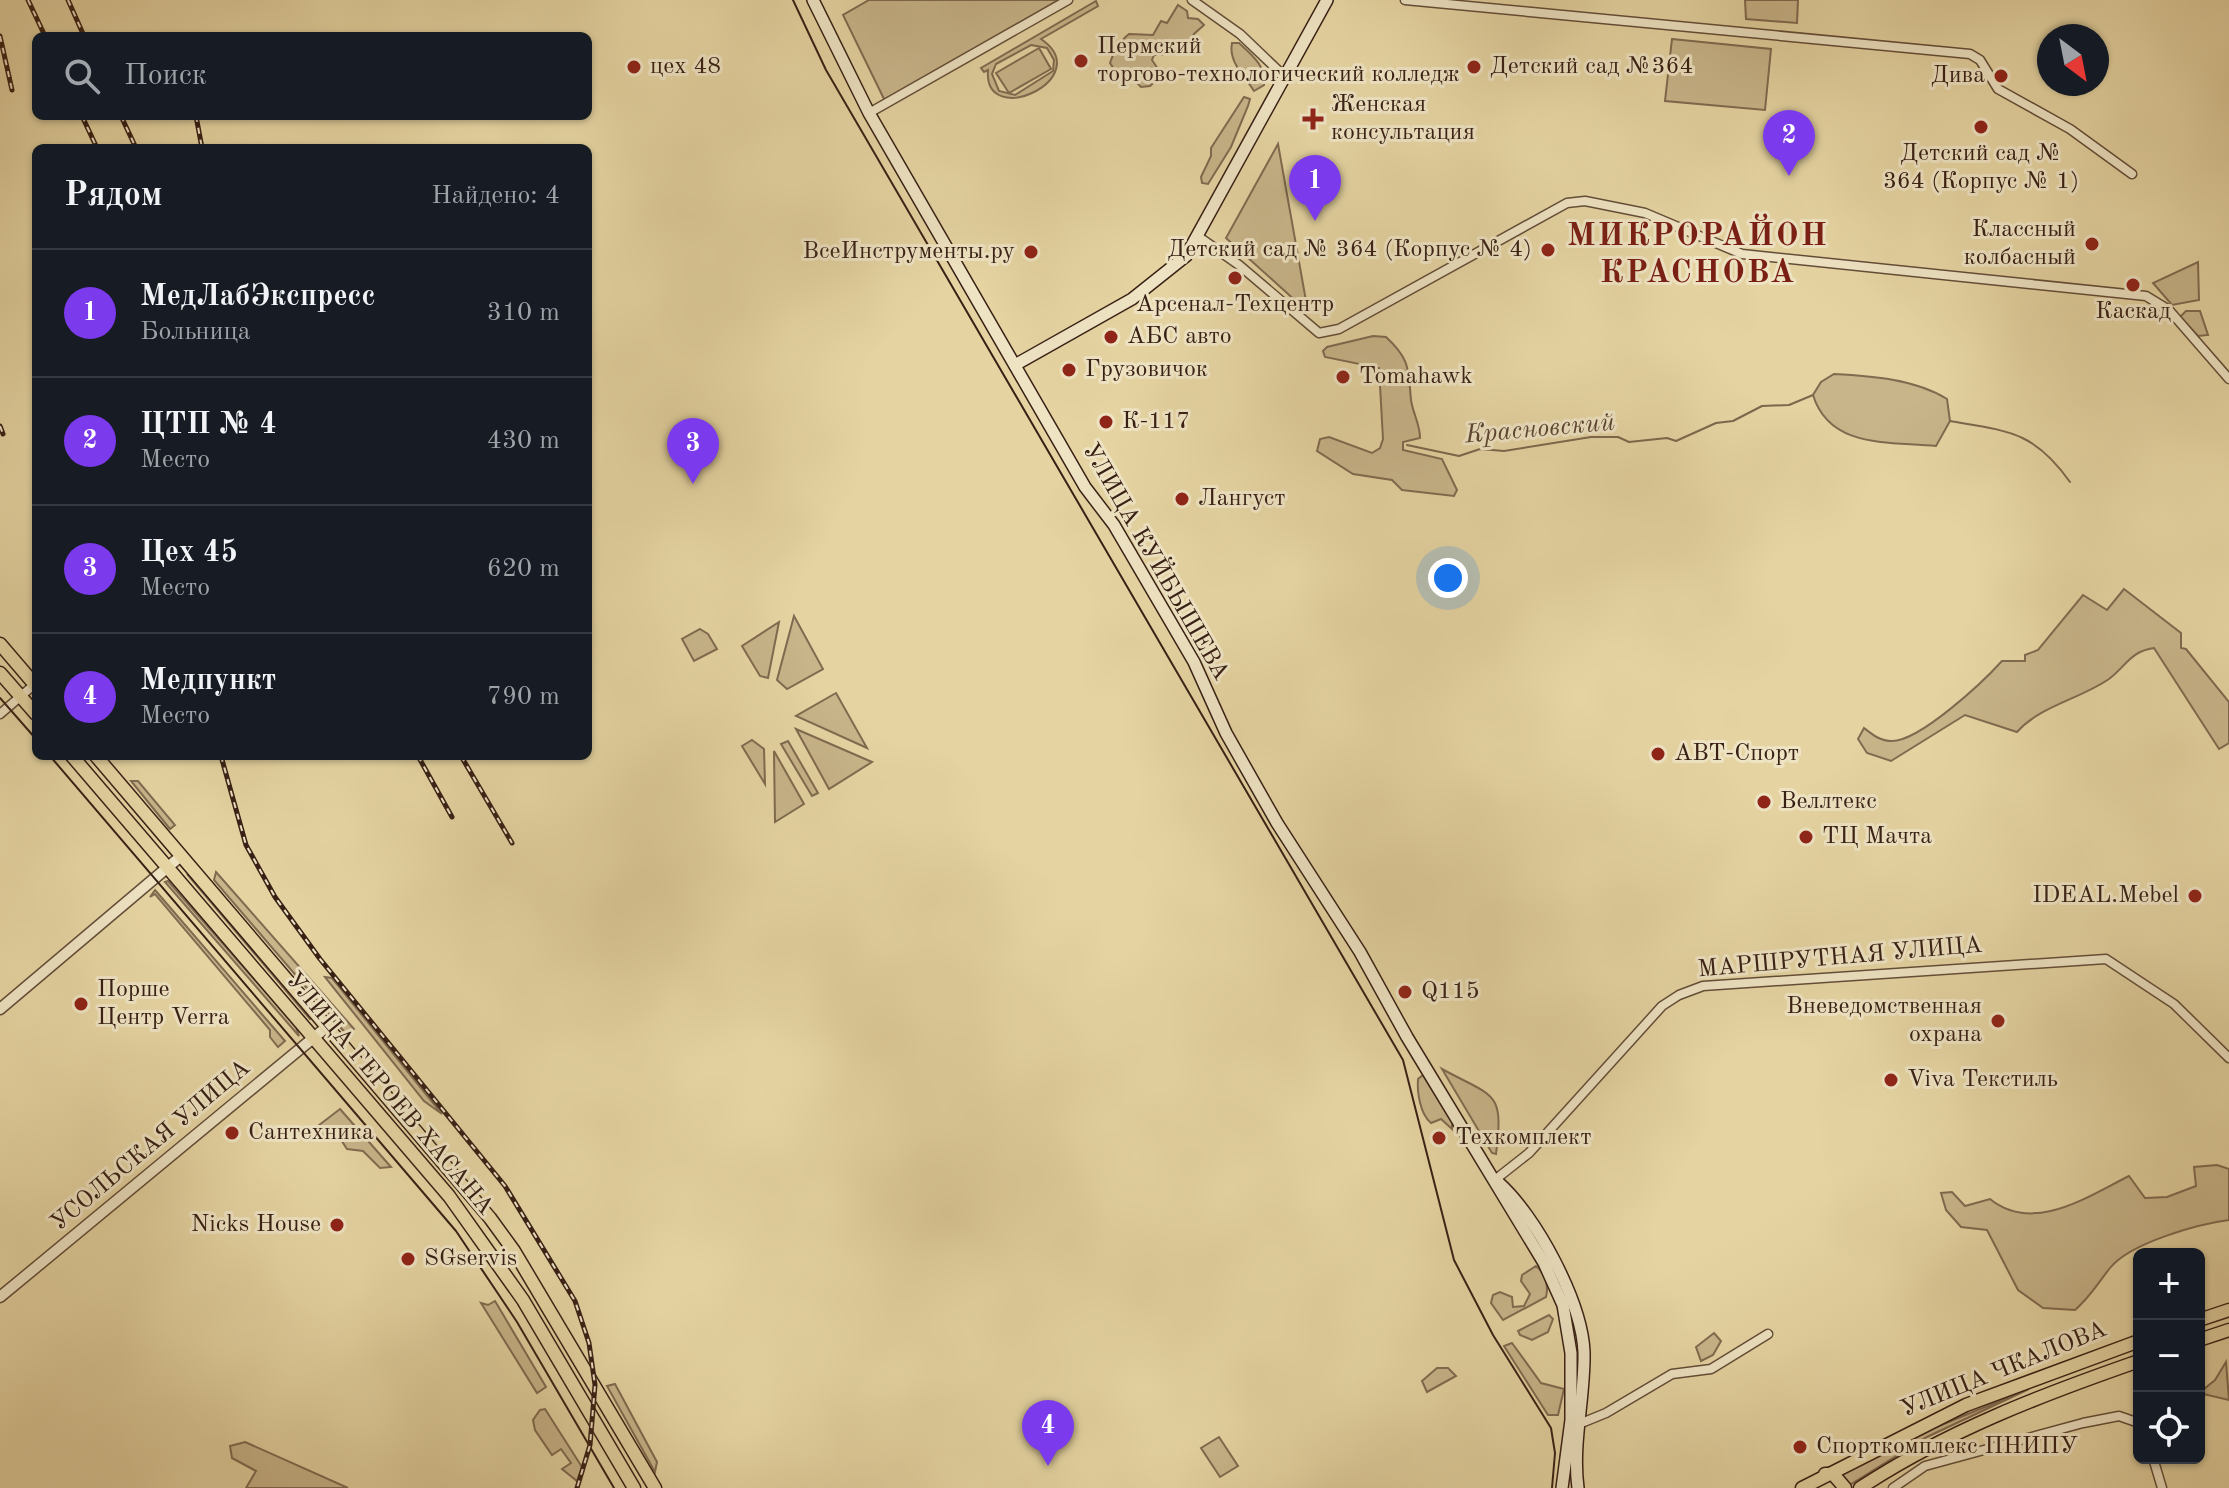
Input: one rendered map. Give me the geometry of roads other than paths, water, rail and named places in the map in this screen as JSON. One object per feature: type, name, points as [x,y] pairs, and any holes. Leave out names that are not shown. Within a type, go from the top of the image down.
[{"type":"main road","name":"УЛИЦА КУЙБЫШЕВА","points":[[814,0],[869,113],[1015,365],[1194,662],[1226,733],[1277,823],[1360,952],[1407,1037],[1496,1179],[1502,1196],[1544,1263],[1568,1322],[1571,1420],[1562,1488]]},
{"type":"main road","points":[[1015,365],[1151,287],[1186,256],[1327,0]]},
{"type":"main road","points":[[0,644],[32,680]]},
{"type":"main road","points":[[0,673],[32,709]]},
{"type":"main road","name":"УЛИЦА ГЕРОЕВ ХАСАНА","points":[[75,760],[449,1196],[498,1262],[634,1488]]},
{"type":"main road","name":"УЛИЦА ГЕРОЕВ ХАСАНА","points":[[99,760],[464,1185],[514,1251],[655,1488]]},
{"type":"main road","name":"УЛИЦА КУЙБЫШЕВА","points":[[1496,1179],[1509,1192],[1544,1244],[1574,1300],[1584,1352],[1578,1488]]},
{"type":"main road","points":[[2205,1318],[2229,1310]]},
{"type":"main road","points":[[2205,1338],[2229,1330]]},
{"type":"main road","name":"УЛИЦА ЧКАЛОВА","points":[[1802,1488],[1966,1405],[2133,1343]]},
{"type":"main road","name":"УЛИЦА ЧКАЛОВА","points":[[1860,1488],[1927,1446],[2031,1399],[2133,1363]]},
{"type":"main road","points":[[1825,1474],[1833,1474],[1845,1488]]},
{"type":"street","points":[[869,113],[1068,0]]},
{"type":"street","points":[[1192,0],[1240,34],[1285,77]]},
{"type":"street","points":[[1405,0],[1970,54],[1980,60],[1998,89],[2070,129],[2132,174]]},
{"type":"street","points":[[1199,237],[1239,265],[1319,333],[1339,329],[1567,203],[1585,201],[1645,213],[1742,254],[2146,296],[2169,310],[2229,379]]},
{"type":"street","points":[[1,712],[32,688]]},
{"type":"street","points":[[0,1009],[181,856]]},
{"type":"street","name":"МАРШРУТНАЯ УЛИЦА","points":[[1496,1179],[1529,1153],[1662,1006],[1679,995],[1703,986],[2109,959],[2174,1004],[2229,1058]]},
{"type":"street","name":"УСОЛЬСКАЯ УЛИЦА","points":[[0,1297],[329,1025]]},
{"type":"street","points":[[1579,1424],[1606,1413],[1672,1374],[1711,1369],[1768,1334]]},
{"type":"street","points":[[1893,1488],[1925,1466],[2101,1419],[2127,1416],[2133,1420]]},
{"type":"street","points":[[1925,1466],[1927,1446]]},
{"type":"street","points":[[2155,1464],[2162,1488]]},
{"type":"waterway","name":"Красновский","points":[[1407,445],[1459,456],[1480,449],[1504,451],[1591,437],[1618,437],[1629,442],[1667,438],[1676,441],[1716,423],[1733,421],[1762,406],[1789,405],[1813,395]]},
{"type":"waterway","points":[[1950,421],[2004,431],[2032,443],[2057,465],[2070,482]]},
{"type":"tram line","points":[[793,0],[826,70],[1403,1060],[1454,1260],[1493,1335],[1551,1428],[1555,1453],[1552,1488]]},
{"type":"tram line","points":[[0,698],[32,734]]},
{"type":"tram line","points":[[53,760],[456,1231],[517,1322],[614,1488]]},
{"type":"railway","points":[[28,0],[43,32]]},
{"type":"railway","points":[[68,0],[82,32]]},
{"type":"railway","points":[[0,36],[12,90]]},
{"type":"railway","points":[[84,120],[95,144]]},
{"type":"railway","points":[[123,120],[134,144]]},
{"type":"railway","points":[[197,120],[201,144]]},
{"type":"railway","points":[[0,426],[3,434]]},
{"type":"railway","points":[[222,760],[246,845],[275,897],[320,959],[505,1186],[575,1301],[589,1343],[595,1385],[590,1445],[577,1488]]},
{"type":"railway","points":[[420,760],[452,817]]},
{"type":"railway","points":[[463,760],[512,843]]},
{"type":"place","name":"Пермский торгово-технологический колледж","points":[[1081,61]]},
{"type":"place","name":"цех 48","points":[[634,67]]},
{"type":"place","name":"Детский сад №364","points":[[1474,67]]},
{"type":"place","name":"Дива","points":[[2001,76]]},
{"type":"place","name":"Женская консультация","points":[[1313,119]]},
{"type":"place","name":"Детский сад № 364 (Корпус № 1)","points":[[1981,127]]},
{"type":"place","name":"ЦТП № 4","points":[[1789,176]]},
{"type":"place","name":"МедЛабЭкспресс","points":[[1315,221]]},
{"type":"place","name":"Классный колбасный","points":[[2092,244]]},
{"type":"place","name":"Детский сад № 364 (Корпус № 4)","points":[[1548,250]]},
{"type":"place","name":"ВсеИнструменты.ру","points":[[1031,252]]},
{"type":"place","name":"Арсенал-Техцентр","points":[[1235,278]]},
{"type":"place","name":"Каскад","points":[[2133,285]]},
{"type":"place","name":"АБС авто","points":[[1111,337]]},
{"type":"place","name":"Грузовичок","points":[[1069,370]]},
{"type":"place","name":"Tomahawk","points":[[1343,377]]},
{"type":"place","name":"К-117","points":[[1106,422]]},
{"type":"place","name":"Цех 45","points":[[693,484]]},
{"type":"place","name":"Лангуст","points":[[1182,499]]},
{"type":"place","name":"АВТ-Спорт","points":[[1658,754]]},
{"type":"place","name":"Веллтекс","points":[[1764,802]]},
{"type":"place","name":"ТЦ Мачта","points":[[1806,837]]},
{"type":"place","name":"IDEAL.Mebel","points":[[2195,896]]},
{"type":"place","name":"Q115","points":[[1405,992]]},
{"type":"place","name":"Порше Центр Verra","points":[[81,1004]]},
{"type":"place","name":"Вневедомственная охрана","points":[[1998,1021]]},
{"type":"place","name":"Viva Текстиль","points":[[1891,1080]]},
{"type":"place","name":"Сантехника","points":[[232,1133]]},
{"type":"place","name":"Техкомплект","points":[[1439,1138]]},
{"type":"place","name":"Nicks House","points":[[337,1225]]},
{"type":"place","name":"SGservis","points":[[408,1259]]},
{"type":"place","name":"Спорткомплекс ПНИПУ","points":[[1800,1447]]},
{"type":"place","name":"Медпункт","points":[[1048,1466]]},
{"type":"district","name":"МИКРОРАЙОН КРАСНОВА","points":[[1698,256]]}]
